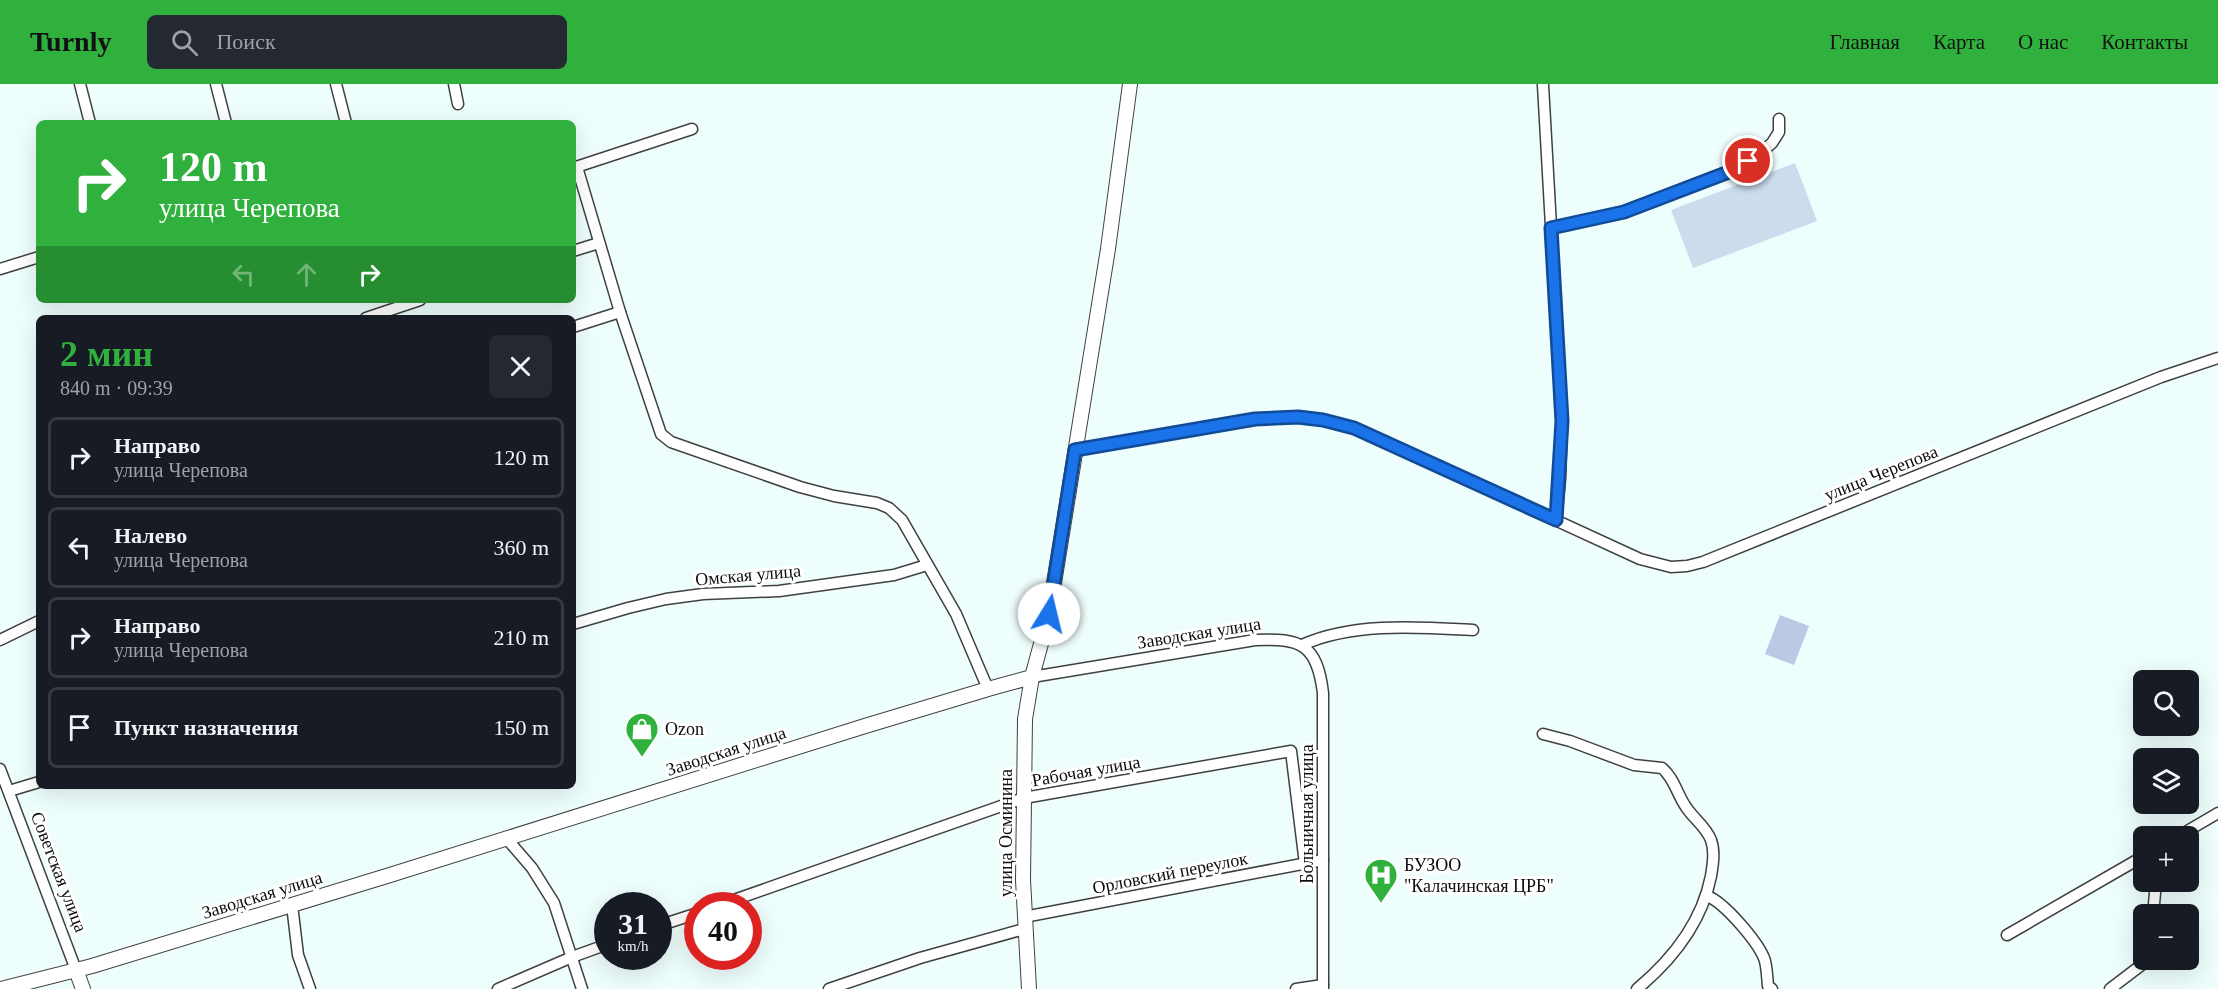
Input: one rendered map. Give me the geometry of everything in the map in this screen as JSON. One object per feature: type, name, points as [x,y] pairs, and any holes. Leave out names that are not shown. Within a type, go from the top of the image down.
[{"type":"street","points":[[80,84],[89,120]]},
{"type":"street","points":[[216,84],[225,120]]},
{"type":"street","points":[[336,84],[345,120]]},
{"type":"street","points":[[454,84],[458,104]]},
{"type":"street","name":"улица Осминина","points":[[1029,989],[1024,923],[1025,719],[1032,678],[1049,614],[1108,249],[1130,84]]},
{"type":"street","points":[[1543,84],[1562,421],[1556,520]]},
{"type":"street","points":[[1551,228],[1624,212],[1734,170],[1772,143],[1779,132],[1779,119]]},
{"type":"street","points":[[576,167],[692,129]]},
{"type":"street","points":[[576,170],[661,434],[671,442],[800,487],[834,496],[877,502],[890,508],[902,520],[956,614],[988,688]]},
{"type":"street","points":[[576,250],[599,243]]},
{"type":"street","points":[[0,269],[36,258]]},
{"type":"street","points":[[375,315],[411,303]]},
{"type":"street","points":[[576,326],[620,312]]},
{"type":"street","name":"улица Черепова","points":[[1075,450],[1255,419],[1298,417],[1323,420],[1354,428],[1640,559],[1671,567],[1687,566],[1720,556],[2161,377],[2218,358]]},
{"type":"street","name":"Омская улица","points":[[576,623],[666,599],[703,594],[779,591],[894,575],[927,564]]},
{"type":"street","points":[[0,640],[36,622]]},
{"type":"street","name":"Заводская улица","points":[[2,989],[76,970],[292,905],[988,688],[1032,678],[1255,640],[1291,641],[1302,645],[1333,634],[1381,629],[1430,627],[1473,630]]},
{"type":"street","name":"Больничная улица","points":[[1302,645],[1314,657],[1321,672],[1323,693],[1323,987]]},
{"type":"street","points":[[1543,734],[1570,741],[1634,765],[1655,766],[1667,772],[1687,809],[1711,839],[1714,853],[1707,896],[1699,916],[1688,934],[1651,978],[1637,989]]},
{"type":"street","name":"Рабочая улица","points":[[757,892],[1024,798],[1291,751],[1305,864]]},
{"type":"street","name":"Советская улица","points":[[0,769],[83,989]]},
{"type":"street","points":[[9,791],[36,783]]},
{"type":"street","points":[[2196,826],[2218,813]]},
{"type":"street","points":[[507,839],[532,868],[554,903],[582,989]]},
{"type":"street","name":"Орловский переулок","points":[[829,989],[1024,923],[1323,860]]},
{"type":"street","points":[[2007,935],[2133,862]]},
{"type":"street","points":[[1707,896],[1716,900],[1741,925],[1764,958],[1768,986],[1772,989]]},
{"type":"street","points":[[292,905],[298,955],[310,989]]},
{"type":"street","points":[[498,989],[594,949]]},
{"type":"street","points":[[2110,989],[2135,970]]},
{"type":"street","points":[[1296,989],[1323,987]]},
{"type":"shaded area","points":[[1795,163],[1817,221],[1693,268],[1671,210]]},
{"type":"shaded area","points":[[1780,615],[1809,626],[1794,665],[1765,654]]},
{"type":"place","name":"Ozon","points":[[642,758]]},
{"type":"place","name":"БУЗОО \"Калачинская ЦРБ\"","points":[[1381,904]]},
{"type":"route","points":[[1049,614],[1075,450],[1255,419],[1298,417],[1323,420],[1354,428],[1556,520],[1562,421],[1551,228],[1624,212],[1734,170],[1748,161]]}]
